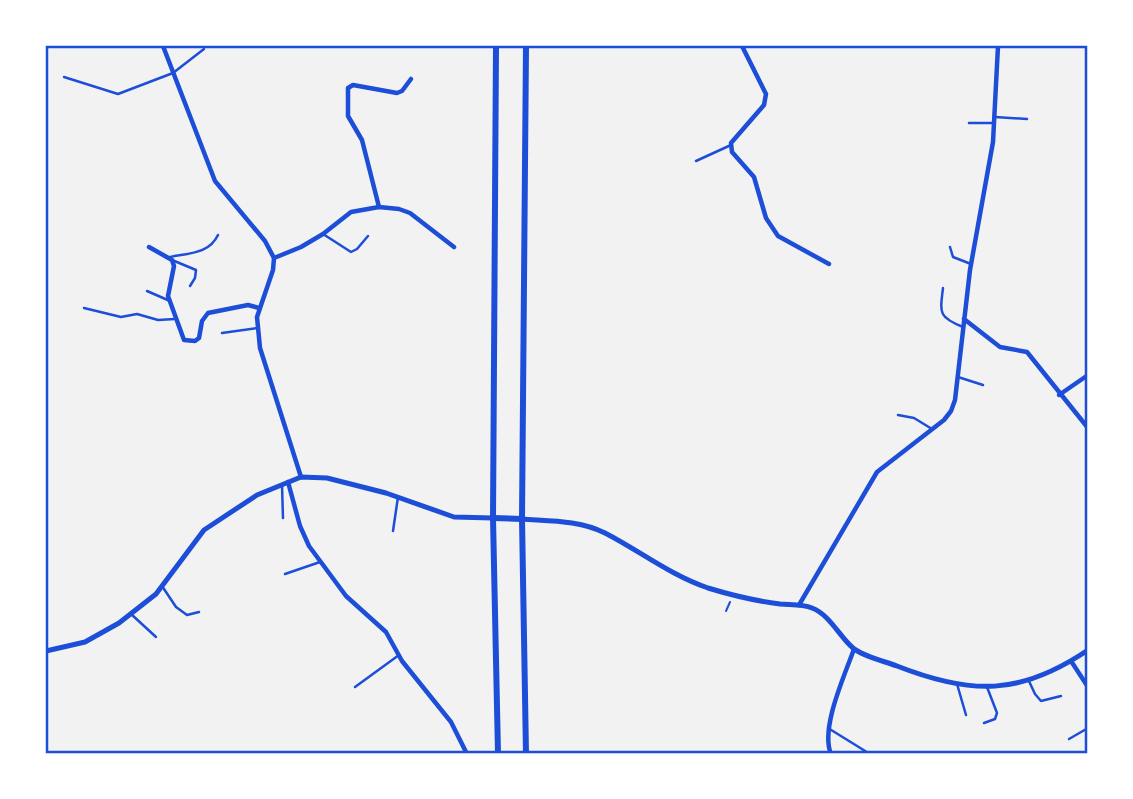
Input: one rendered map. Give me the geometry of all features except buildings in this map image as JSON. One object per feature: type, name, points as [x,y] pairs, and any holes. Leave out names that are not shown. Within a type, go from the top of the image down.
[{"type":"main road","points":[[496,46],[493,518],[498,754]]},
{"type":"main road","points":[[526,46],[522,519],[526,754]]},
{"type":"main road","points":[[493,518],[522,519]]},
{"type":"street","points":[[163,46],[215,181],[265,241],[274,258],[273,270],[259,308],[257,328],[260,348],[301,477]]},
{"type":"street","points":[[743,46],[766,94],[766,100],[731,145],[732,152],[754,177],[766,218],[778,236],[829,264]]},
{"type":"street","points":[[799,605],[877,472],[932,429],[951,411],[955,400],[971,264],[995,120],[998,46]]},
{"type":"street","points":[[379,207],[362,140],[348,116],[348,88],[354,85],[397,93],[402,91],[411,79]]},
{"type":"street","points":[[274,258],[323,234],[351,212],[379,207],[410,213],[454,247]]},
{"type":"street","points":[[149,247],[170,258],[174,267],[168,290],[170,301],[182,337],[188,341],[195,341],[201,334],[202,321],[208,313],[248,305],[259,308]]},
{"type":"street","points":[[964,320],[1000,347],[1027,352],[1087,428]]},
{"type":"street","points":[[1059,394],[1087,375]]},
{"type":"street","points":[[46,648],[85,642],[131,614],[156,594],[204,530],[257,495],[301,477],[327,478],[398,497],[454,517],[493,518]]},
{"type":"street","points":[[285,483],[304,537],[320,562],[351,602],[386,632],[399,655],[443,709],[467,754]]},
{"type":"street","points":[[522,519],[585,525],[604,532],[690,581],[743,597],[814,608],[833,624],[854,649],[924,676],[957,684],[1003,687],[1071,661],[1087,650]]},
{"type":"street","points":[[831,754],[828,728],[854,649]]},
{"type":"street","points":[[1071,661],[1087,687]]},
{"type":"lane","points":[[64,77],[118,94],[173,72],[204,49]]},
{"type":"lane","points":[[969,123],[1027,119]]},
{"type":"lane","points":[[696,161],[731,145]]},
{"type":"lane","points":[[323,234],[351,252],[369,236]]},
{"type":"lane","points":[[170,258],[205,250],[213,245],[218,235]]},
{"type":"lane","points":[[950,247],[953,257],[971,264]]},
{"type":"lane","points":[[170,258],[196,270],[190,286]]},
{"type":"lane","points":[[943,288],[942,314],[946,320],[963,327]]},
{"type":"lane","points":[[148,291],[170,301]]},
{"type":"lane","points":[[84,308],[121,317],[137,314],[158,320],[178,319]]},
{"type":"lane","points":[[222,333],[257,328]]},
{"type":"lane","points":[[958,377],[983,385]]},
{"type":"lane","points":[[898,415],[914,418],[932,429]]},
{"type":"lane","points":[[283,518],[285,483]]},
{"type":"lane","points":[[393,531],[398,497]]},
{"type":"lane","points":[[285,574],[320,562]]},
{"type":"lane","points":[[162,586],[176,607],[187,615],[199,612]]},
{"type":"lane","points":[[131,614],[156,637]]},
{"type":"lane","points":[[355,687],[399,655]]},
{"type":"lane","points":[[1028,679],[1041,701],[1061,696]]},
{"type":"lane","points":[[957,684],[967,716]]},
{"type":"lane","points":[[984,723],[995,719],[997,713],[987,687]]},
{"type":"lane","points":[[828,728],[870,754]]},
{"type":"lane","points":[[1069,739],[1087,728]]}]
